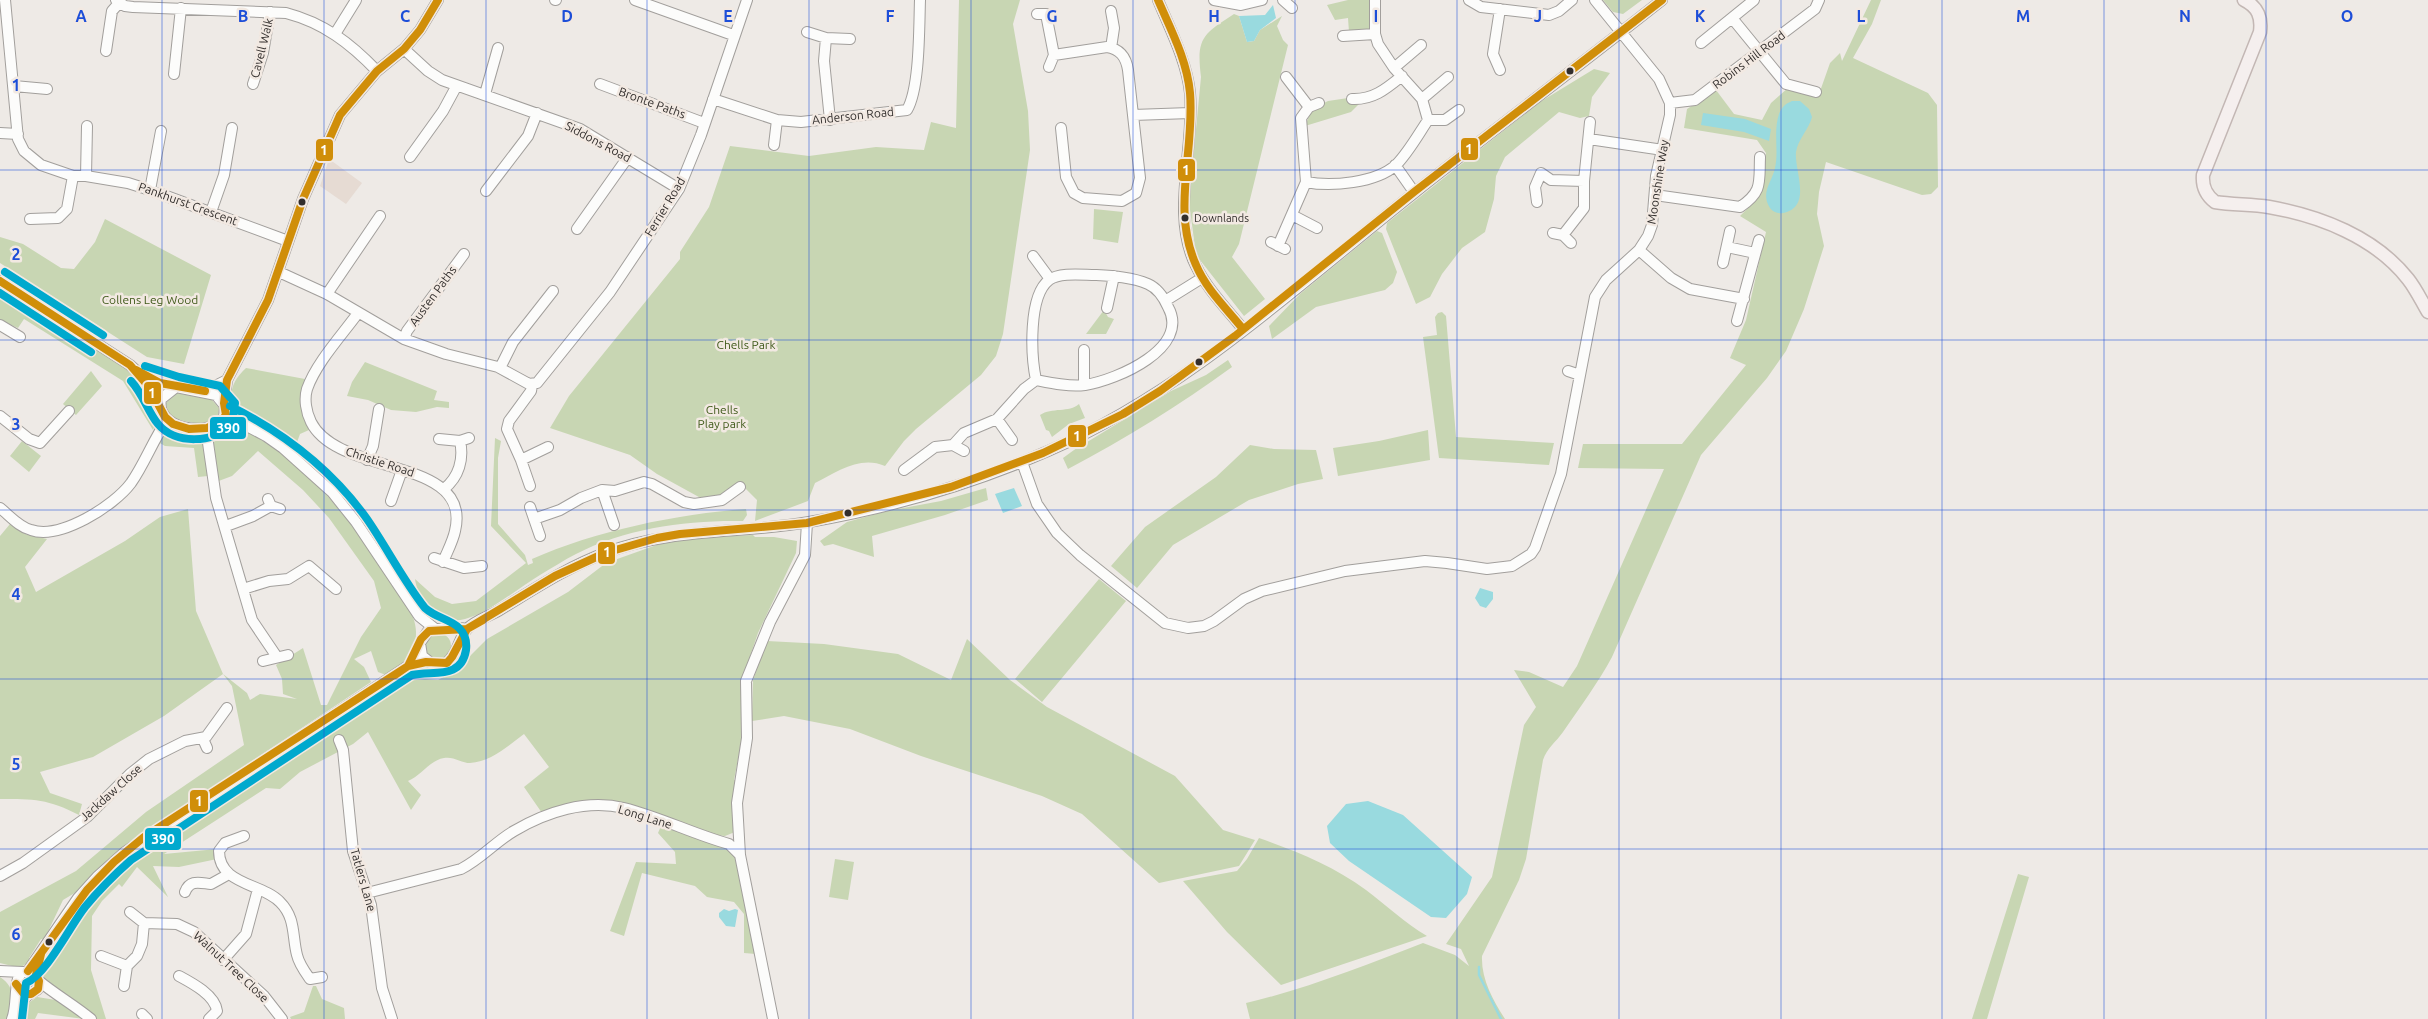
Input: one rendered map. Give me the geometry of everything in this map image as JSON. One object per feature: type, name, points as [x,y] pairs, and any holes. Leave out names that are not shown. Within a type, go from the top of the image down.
[{"type":"main road","points":[[2244,0],[2254,6],[2260,14],[2260,32],[2203,175],[2202,182],[2206,192],[2215,202],[2266,206],[2298,212],[2330,223],[2362,240],[2397,266],[2410,281],[2428,312]]},
{"type":"street","name":"Pankhurst Crescent","points":[[6,0],[2,11],[14,86],[18,134],[24,151],[41,166],[73,176],[86,176],[128,183],[288,241]]},
{"type":"street","points":[[335,34],[356,0]]},
{"type":"street","points":[[142,376],[160,404],[167,420],[178,425],[206,429],[218,425],[226,415],[224,403],[227,380],[268,300],[303,199],[340,114],[377,72],[404,49],[420,30],[438,0]]},
{"type":"street","points":[[635,0],[733,35]]},
{"type":"street","name":"Ferrier Road","points":[[521,460],[507,429],[509,421],[531,391],[532,384],[542,379],[588,317],[610,292],[679,189],[713,99],[746,0]]},
{"type":"street","name":"Anderson Road","points":[[713,99],[777,120],[801,122],[907,110],[912,99],[920,0]]},
{"type":"street","points":[[1158,0],[1186,74],[1190,94],[1184,225],[1189,250],[1202,278],[1243,329]]},
{"type":"street","points":[[1214,0],[1241,5],[1262,0]]},
{"type":"street","points":[[1283,0],[1292,8]]},
{"type":"street","points":[[1375,0],[1375,34],[1378,44],[1394,68],[1422,99],[1428,120]]},
{"type":"street","points":[[1469,0],[1476,6],[1553,14],[1572,0]]},
{"type":"street","points":[[1596,0],[1659,78],[1670,103]]},
{"type":"street","points":[[419,648],[422,656],[428,662],[437,665],[445,664],[452,658],[466,630],[555,576],[613,550],[680,534],[806,523],[951,487],[1022,462],[1123,414],[1160,391],[1243,329],[1414,192],[1662,0]]},
{"type":"street","points":[[1701,43],[1754,0]]},
{"type":"street","name":"Robins Hill Road","points":[[1670,103],[1696,100],[1760,53],[1815,9],[1819,0]]},
{"type":"street","points":[[106,51],[112,11],[117,1],[133,7],[181,8],[202,4],[286,13],[309,20],[335,34],[355,49],[377,72]]},
{"type":"street","points":[[174,74],[181,8]]},
{"type":"street","points":[[1500,9],[1494,54],[1500,70]]},
{"type":"street","points":[[1111,11],[1114,28],[1111,48]]},
{"type":"street","name":"Cavell Walk","points":[[253,84],[263,53],[270,12]]},
{"type":"street","points":[[1037,14],[1046,14],[1054,55],[1049,67]]},
{"type":"street","points":[[1732,18],[1786,84],[1816,92]]},
{"type":"street","points":[[807,32],[826,38],[850,39]]},
{"type":"street","points":[[1343,36],[1375,34]]},
{"type":"street","points":[[826,38],[824,61],[830,120]]},
{"type":"street","points":[[1394,68],[1421,45]]},
{"type":"street","points":[[485,94],[498,48]]},
{"type":"street","points":[[1054,55],[1111,48],[1119,51],[1126,60],[1140,178],[1136,193],[1122,202],[1083,198],[1071,190],[1066,177],[1061,128]]},
{"type":"street","name":"Siddons Road","points":[[404,49],[428,71],[456,87],[485,94],[580,129],[679,189]]},
{"type":"street","points":[[1360,102],[1384,91],[1402,76]]},
{"type":"street","points":[[1286,77],[1297,86],[1308,107]]},
{"type":"street","points":[[1422,99],[1448,77]]},
{"type":"street","name":"Bronte Paths","points":[[600,84],[704,123]]},
{"type":"street","points":[[14,86],[47,89]]},
{"type":"street","points":[[410,157],[443,111],[456,87]]},
{"type":"street","points":[[1278,246],[1306,182],[1301,118],[1308,107],[1320,103]]},
{"type":"street","name":"Moonshine Way","points":[[1580,375],[1595,297],[1606,280],[1639,250],[1652,225],[1656,176],[1670,115],[1670,103]]},
{"type":"street","points":[[1428,120],[1445,120],[1459,110]]},
{"type":"street","points":[[486,191],[528,136],[537,113]]},
{"type":"street","points":[[1133,115],[1190,113]]},
{"type":"street","points":[[774,146],[777,120]]},
{"type":"street","points":[[1306,182],[1318,184],[1354,183],[1395,166],[1428,120]]},
{"type":"street","points":[[1571,243],[1558,234],[1584,208],[1584,181],[1590,122]]},
{"type":"street","points":[[86,176],[88,126]]},
{"type":"street","points":[[210,212],[224,175],[232,128]]},
{"type":"street","points":[[150,190],[161,131]]},
{"type":"street","points":[[0,133],[18,134]]},
{"type":"street","points":[[1589,139],[1662,150]]},
{"type":"street","points":[[577,229],[628,157]]},
{"type":"street","points":[[1655,195],[1740,207],[1753,198],[1758,186],[1760,157]]},
{"type":"street","points":[[1395,166],[1414,192]]},
{"type":"street","points":[[1537,202],[1535,187],[1541,173],[1551,180],[1584,181]]},
{"type":"street","points":[[30,219],[58,218],[67,209],[73,176]]},
{"type":"street","points":[[1292,215],[1317,226]]},
{"type":"street","points":[[327,294],[380,216]]},
{"type":"street","points":[[1723,263],[1730,231]]},
{"type":"street","points":[[1737,321],[1759,240]]},
{"type":"street","points":[[1727,247],[1755,253]]},
{"type":"street","points":[[1639,250],[1671,278],[1690,289],[1744,299]]},
{"type":"street","name":"Austen Paths","points":[[404,339],[464,254]]},
{"type":"street","points":[[1033,256],[1050,279]]},
{"type":"street","points":[[279,272],[327,294],[404,339],[446,354],[500,368],[532,384]]},
{"type":"street","points":[[1057,276],[1114,276],[1149,284],[1166,302],[1171,312],[1172,330],[1148,360],[1112,379],[1084,385],[1052,384],[1036,380],[1032,365],[1036,304],[1043,287],[1050,279],[1057,276]]},
{"type":"street","points":[[1107,308],[1114,276]]},
{"type":"street","points":[[1166,302],[1202,278]]},
{"type":"street","points":[[0,281],[71,325],[142,376],[176,387],[205,391],[216,395],[224,403]]},
{"type":"street","points":[[500,368],[513,342],[553,291]]},
{"type":"street","name":"Christie Road","points":[[358,313],[313,376],[305,396],[310,420],[323,438],[343,450],[367,460],[426,477],[444,489]]},
{"type":"street","points":[[0,325],[20,337]]},
{"type":"street","points":[[1084,350],[1084,385]]},
{"type":"street","points":[[1022,462],[1036,504],[1057,534],[1080,555],[1165,623],[1188,628],[1204,626],[1230,611],[1244,599],[1262,591],[1345,571],[1425,562],[1447,562],[1487,569],[1512,566],[1531,554],[1561,474],[1580,375],[1568,371]]},
{"type":"street","points":[[205,391],[227,380]]},
{"type":"street","points":[[953,445],[964,433],[997,419],[1024,389],[1036,380]]},
{"type":"street","points":[[160,404],[166,394],[176,387]]},
{"type":"street","points":[[367,460],[373,446],[379,409]]},
{"type":"street","points":[[0,416],[29,439],[40,443],[69,411]]},
{"type":"street","points":[[226,415],[266,436],[313,473],[332,492],[356,522],[418,616],[423,636],[419,648],[408,666]]},
{"type":"street","points":[[997,419],[1012,440]]},
{"type":"street","points":[[0,508],[32,531],[54,532],[68,527],[109,504],[122,494],[136,475],[155,436],[167,420]]},
{"type":"street","points":[[206,429],[212,479],[252,620],[276,657]]},
{"type":"street","points":[[439,438],[464,440],[459,469],[452,482],[444,489],[454,504],[456,523],[438,560],[464,568],[482,566]]},
{"type":"street","points":[[908,463],[935,447],[953,445],[964,451]]},
{"type":"street","points":[[530,486],[521,460],[548,447]]},
{"type":"street","points":[[391,501],[402,470]]},
{"type":"street","points":[[534,520],[602,490],[615,491],[648,483],[684,502],[694,504],[722,500],[740,487]]},
{"type":"street","points":[[602,490],[614,525]]},
{"type":"street","points":[[226,526],[253,516],[273,505]]},
{"type":"street","points":[[530,507],[540,536]]},
{"type":"street","points":[[773,1019],[740,855],[737,803],[746,738],[746,681],[770,622],[805,555],[806,523]]},
{"type":"street","points":[[243,589],[269,581],[283,580],[309,566],[338,591]]},
{"type":"street","points":[[418,616],[434,628],[447,630],[462,628],[466,630]]},
{"type":"street","points":[[423,636],[434,628]]},
{"type":"street","points":[[447,630],[454,637],[457,646]]},
{"type":"street","points":[[263,662],[288,655]]},
{"type":"street","points":[[16,1008],[38,989],[31,975],[30,965],[38,959],[78,898],[97,877],[125,852],[408,666],[428,662]]},
{"type":"street","name":"Jackdaw Close","points":[[0,876],[23,863],[87,817],[130,774],[149,759],[185,741],[205,744],[209,734],[227,708]]},
{"type":"street","name":"Tatlers Lane","points":[[339,740],[343,750],[354,851],[373,919],[382,988],[392,1019]]},
{"type":"street","name":"Long Lane","points":[[367,893],[461,869],[474,863],[513,831],[549,814],[576,806],[623,808],[729,844],[740,855]]},
{"type":"street","points":[[244,836],[225,843],[219,851],[221,860],[229,874],[237,880],[276,898],[286,910],[294,928],[298,959],[308,983],[322,978]]},
{"type":"street","points":[[185,892],[191,884],[198,882],[211,884],[229,874]]},
{"type":"street","points":[[223,960],[246,934],[258,889]]},
{"type":"street","points":[[124,986],[127,966],[137,956],[142,944],[144,923],[130,912]]},
{"type":"street","name":"Walnut Tree Close","points":[[144,923],[185,926],[264,996],[282,1019]]},
{"type":"street","points":[[101,956],[127,966]]},
{"type":"street","points":[[2,971],[31,975],[90,1019]]},
{"type":"street","points":[[2,971],[6,978],[16,986],[31,994],[53,993]]},
{"type":"street","points":[[12,1019],[16,1008],[16,980],[31,975]]},
{"type":"street","points":[[179,976],[197,986],[216,1006],[217,1012],[209,1019]]},
{"type":"shaded area","points":[[329,159],[362,183],[346,204],[320,186]]},
{"type":"green space","points":[[959,0],[1020,0],[1013,24],[1028,111],[1030,150],[1003,334],[996,356],[981,375],[916,429],[885,466],[867,462],[849,466],[815,483],[808,501],[755,521],[757,500],[745,488],[708,502],[657,474],[630,455],[550,428],[569,396],[680,259],[680,252],[709,207],[730,146],[809,156],[876,147],[924,150],[931,122],[956,128]]},
{"type":"green space","points":[[1348,0],[1370,0],[1370,29],[1349,32],[1348,18],[1335,20],[1327,5]]},
{"type":"green space","points":[[1603,0],[1642,0],[1623,14],[1613,12]]},
{"type":"green space","points":[[1871,0],[1881,0],[1872,24],[1853,58],[1928,93],[1937,105],[1938,187],[1931,194],[1922,195],[1826,162],[1819,192],[1817,214],[1824,246],[1804,309],[1786,351],[1767,378],[1701,455],[1612,657],[1589,695],[1543,760],[1526,859],[1519,880],[1482,956],[1483,973],[1492,997],[1505,1019],[1250,1019],[1246,1003],[1313,984],[1423,943],[1455,955],[1469,966],[1461,949],[1446,944],[1492,877],[1524,725],[1536,707],[1514,670],[1529,672],[1563,687],[1577,666],[1664,469],[1578,468],[1583,444],[1682,444],[1746,365],[1730,358],[1746,320],[1766,232],[1740,216],[1755,201],[1766,153],[1757,140],[1684,128],[1687,109],[1716,90],[1734,114],[1762,120],[1771,103],[1788,88],[1818,97],[1830,63],[1840,53],[1842,61]]},
{"type":"green space","points":[[1234,14],[1239,16],[1247,42],[1254,41],[1260,30],[1282,16],[1277,26],[1283,40],[1288,45],[1239,244],[1232,257],[1265,299],[1244,316],[1196,255],[1189,202],[1201,77],[1201,45],[1209,32]]},
{"type":"green space","points":[[1594,69],[1610,73],[1592,97],[1589,116],[1580,118],[1559,112],[1505,157],[1496,176],[1494,199],[1485,232],[1462,248],[1442,274],[1430,297],[1416,304],[1386,229],[1387,223],[1540,102]]},
{"type":"green space","points":[[1348,98],[1359,104],[1351,112],[1305,126],[1312,109],[1328,101]]},
{"type":"green space","points":[[1094,209],[1123,212],[1118,243],[1093,239]]},
{"type":"green space","name":"Collens Leg Wood","points":[[105,219],[211,275],[184,364],[147,357],[0,263],[0,237],[23,244],[61,268],[74,269],[95,242]]},
{"type":"green space","points":[[1377,231],[1382,233],[1397,272],[1393,283],[1385,290],[1316,307],[1272,339],[1269,326],[1300,294]]},
{"type":"green space","points":[[0,290],[4,290],[125,364],[141,382],[153,402],[158,418],[153,430],[123,381],[24,319],[18,328],[0,320]]},
{"type":"green space","points":[[1104,310],[1108,317],[1114,319],[1106,334],[1086,334]]},
{"type":"green space","points":[[1442,312],[1446,316],[1456,437],[1554,443],[1549,465],[1439,458],[1423,337],[1437,335],[1435,317],[1438,313]]},
{"type":"green space","points":[[1228,360],[1232,367],[1192,395],[1131,434],[1068,469],[1063,458],[1074,450],[1171,391],[1206,375]]},
{"type":"green space","points":[[365,362],[437,391],[434,400],[449,402],[449,408],[437,407],[416,412],[391,410],[368,400],[347,396],[352,382]]},
{"type":"green space","points":[[246,368],[305,379],[303,409],[309,430],[300,434],[296,445],[290,447],[253,424],[242,415],[235,405],[232,394],[235,382]]},
{"type":"green space","points":[[91,371],[102,386],[76,415],[63,404]]},
{"type":"green space","points":[[177,393],[212,400],[219,408],[218,418],[203,425],[169,416],[166,403]]},
{"type":"green space","points":[[1079,404],[1085,418],[1069,424],[1052,437],[1049,431],[1046,430],[1040,415],[1050,411],[1075,407]]},
{"type":"green space","points":[[233,426],[245,430],[260,439],[299,467],[347,519],[375,557],[410,611],[416,626],[414,647],[403,663],[386,675],[378,672],[371,651],[354,659],[364,667],[371,682],[130,842],[101,866],[78,891],[63,900],[44,940],[41,939],[29,958],[31,960],[20,968],[0,963],[0,912],[76,871],[146,812],[244,745],[232,686],[223,674],[247,693],[250,700],[260,694],[297,699],[283,694],[282,679],[276,665],[303,648],[321,705],[327,705],[361,637],[381,608],[374,581],[329,518],[303,490],[258,451],[232,476],[216,482],[213,458],[214,443],[221,430]]},
{"type":"green space","points":[[175,428],[195,433],[203,440],[208,476],[198,477],[194,448],[165,446],[156,441],[160,433]]},
{"type":"green space","points":[[1428,430],[1430,460],[1338,476],[1333,448],[1379,441]]},
{"type":"green space","points":[[495,438],[501,441],[498,458],[498,524],[525,555],[528,565],[533,563],[532,559],[556,549],[637,525],[720,511],[746,509],[747,515],[743,521],[679,524],[657,527],[615,538],[576,554],[474,616],[456,620],[447,619],[431,610],[425,604],[420,596],[415,579],[435,597],[452,604],[476,601],[526,563],[491,526]]},
{"type":"green space","points":[[22,441],[41,456],[29,472],[10,456]]},
{"type":"green space","points":[[1250,445],[1274,449],[1316,450],[1323,479],[1298,484],[1249,500],[1173,545],[1137,588],[1111,566],[1145,527],[1216,477]]},
{"type":"green space","points":[[986,488],[988,500],[945,515],[872,536],[874,557],[833,544],[824,546],[820,541],[847,522],[887,511],[941,501]]},
{"type":"green space","points":[[188,509],[196,611],[223,674],[164,716],[93,757],[40,772],[50,793],[82,804],[79,815],[41,801],[0,799],[0,536],[10,524],[25,534],[47,539],[25,567],[36,592],[125,541],[160,517]]},
{"type":"green space","points":[[753,535],[755,537],[774,537],[797,541],[796,553],[758,633],[741,683],[742,739],[734,780],[739,780],[735,832],[725,836],[715,835],[590,801],[571,803],[542,813],[524,787],[549,767],[524,734],[499,753],[485,760],[470,763],[447,758],[434,762],[408,781],[421,795],[411,810],[368,732],[353,744],[300,772],[280,789],[266,788],[164,854],[217,849],[217,859],[179,867],[153,866],[168,897],[137,867],[122,887],[119,884],[102,901],[92,916],[91,970],[106,1019],[95,1019],[44,978],[42,967],[54,945],[52,943],[68,930],[101,879],[124,858],[265,766],[271,757],[377,695],[413,678],[438,680],[455,671],[487,639],[568,592],[606,563],[665,542],[690,538]]},
{"type":"green space","points":[[1099,579],[1126,601],[1042,702],[1015,679]]},
{"type":"green space","points":[[438,633],[448,636],[451,646],[448,656],[438,659],[428,656],[425,646],[428,636]]},
{"type":"green space","points":[[967,639],[1010,680],[1047,707],[1175,776],[1223,830],[1255,840],[1239,866],[1159,883],[1082,814],[1042,796],[921,756],[850,729],[784,716],[752,721],[753,680],[767,641],[824,644],[898,654],[951,680]]},
{"type":"green space","points":[[661,826],[726,848],[739,858],[756,954],[744,953],[744,914],[734,902],[707,897],[695,886],[642,873],[624,936],[610,931],[636,862],[676,864],[675,852],[658,833]]},
{"type":"green space","points":[[1259,838],[1328,866],[1354,881],[1403,920],[1427,936],[1281,985],[1227,932],[1183,881],[1237,871],[1247,859]]},
{"type":"green space","points":[[835,859],[854,862],[848,900],[829,897]]},
{"type":"green space","points":[[2018,874],[2029,877],[1987,1019],[1972,1019]]},
{"type":"green space","points":[[0,977],[9,986],[12,996],[7,1019],[0,1019]]},
{"type":"green space","points":[[313,986],[316,986],[322,999],[344,1008],[345,1019],[291,1019],[290,1017],[304,1012]]},
{"type":"green space","points":[[37,997],[56,1000],[84,1019],[38,1013],[35,1019],[18,1019],[27,1004]]},
{"type":"water","points":[[1273,5],[1276,18],[1260,30],[1254,41],[1247,42],[1239,16],[1265,15]]},
{"type":"water","points":[[1800,101],[1809,109],[1812,117],[1796,152],[1800,196],[1792,209],[1779,213],[1774,212],[1770,208],[1767,203],[1766,192],[1774,173],[1776,162],[1776,128],[1779,114],[1787,103]]},
{"type":"water","points":[[1703,113],[1745,119],[1771,129],[1769,141],[1744,132],[1701,125]]},
{"type":"water","points":[[1014,488],[1022,506],[1003,513],[995,494]]},
{"type":"water","points":[[1480,588],[1493,592],[1493,599],[1486,608],[1480,606],[1475,598]]},
{"type":"water","points":[[1368,801],[1403,815],[1472,877],[1467,894],[1446,918],[1431,917],[1349,861],[1330,843],[1327,826],[1346,804]]},
{"type":"water","points":[[724,909],[729,911],[738,910],[735,927],[726,926],[719,917],[719,913]]},
{"type":"waterway","points":[[1479,967],[1479,975],[1501,1019]]},
{"type":"transit line","name":"1","points":[[0,281],[130,365],[149,387],[165,417],[173,424],[189,429],[207,428],[221,421],[226,415],[224,403],[227,380],[268,300],[303,199],[340,115],[377,71],[404,49],[420,30],[438,0]]},
{"type":"transit line","name":"1","points":[[1158,0],[1182,57],[1190,93],[1190,136],[1184,201],[1185,223],[1189,244],[1196,265],[1205,282],[1243,329]]},
{"type":"transit line","name":"1","points":[[28,971],[87,890],[114,862],[144,837],[408,666],[426,662],[447,663],[467,629],[555,576],[605,553],[657,538],[680,534],[807,523],[951,487],[1043,453],[1123,414],[1160,391],[1235,336],[1414,192],[1662,0]]},
{"type":"transit line","name":"390","points":[[5,272],[103,335]]},
{"type":"transit line","name":"390","points":[[0,293],[91,352]]},
{"type":"transit line","name":"390","points":[[131,381],[158,424],[174,436],[195,439],[205,438],[224,431],[232,425],[235,403],[220,386],[179,377],[145,366]]},
{"type":"transit line","name":"1","points":[[136,370],[160,383],[205,391]]},
{"type":"transit line","name":"390","points":[[22,1019],[26,983],[34,978],[50,960],[90,901],[131,860],[412,675],[452,670],[463,659],[466,644],[461,630],[451,622],[425,608],[367,519],[338,484],[306,454],[269,428],[230,406]]},
{"type":"transit line","name":"1","points":[[395,675],[408,666],[421,639],[429,631],[467,629],[483,620]]},
{"type":"transit line","name":"1","points":[[16,984],[24,994],[31,994],[38,989],[39,981],[36,975],[41,954]]},
{"type":"place","name":"Downlands","points":[[1185,218]]},
{"type":"park label","name":"Chells Park","points":[[746,345]]},
{"type":"park label","name":"Chells Play park","points":[[722,417]]}]
